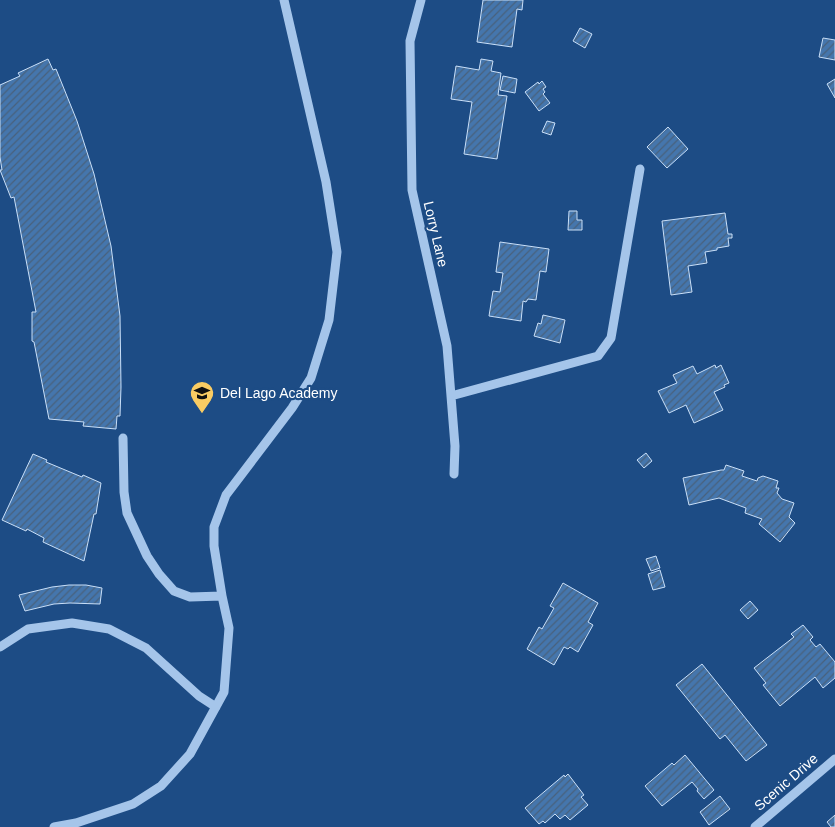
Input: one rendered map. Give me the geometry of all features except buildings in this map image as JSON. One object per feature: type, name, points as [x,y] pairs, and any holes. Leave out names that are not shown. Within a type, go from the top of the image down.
[{"type":"street","points":[[54,827],[76,823],[133,804],[161,786],[190,754],[216,707],[224,692],[229,628],[214,546],[214,527],[226,495],[292,408],[311,378],[329,320],[337,252],[326,182],[284,0]]},
{"type":"street","name":"Lorry Lane","points":[[421,0],[410,41],[412,190],[447,346],[455,446],[454,474]]},
{"type":"street","points":[[452,396],[598,356],[611,338],[640,169]]},
{"type":"street","points":[[123,438],[124,492],[127,513],[147,556],[174,591],[190,597],[222,596]]},
{"type":"street","points":[[0,647],[28,629],[72,622],[109,629],[146,648],[199,696],[216,707]]},
{"type":"street","name":"Scenic Drive","points":[[755,827],[835,759]]},
{"type":"place","name":"Del Lago Academy","points":[[202,414]]}]
